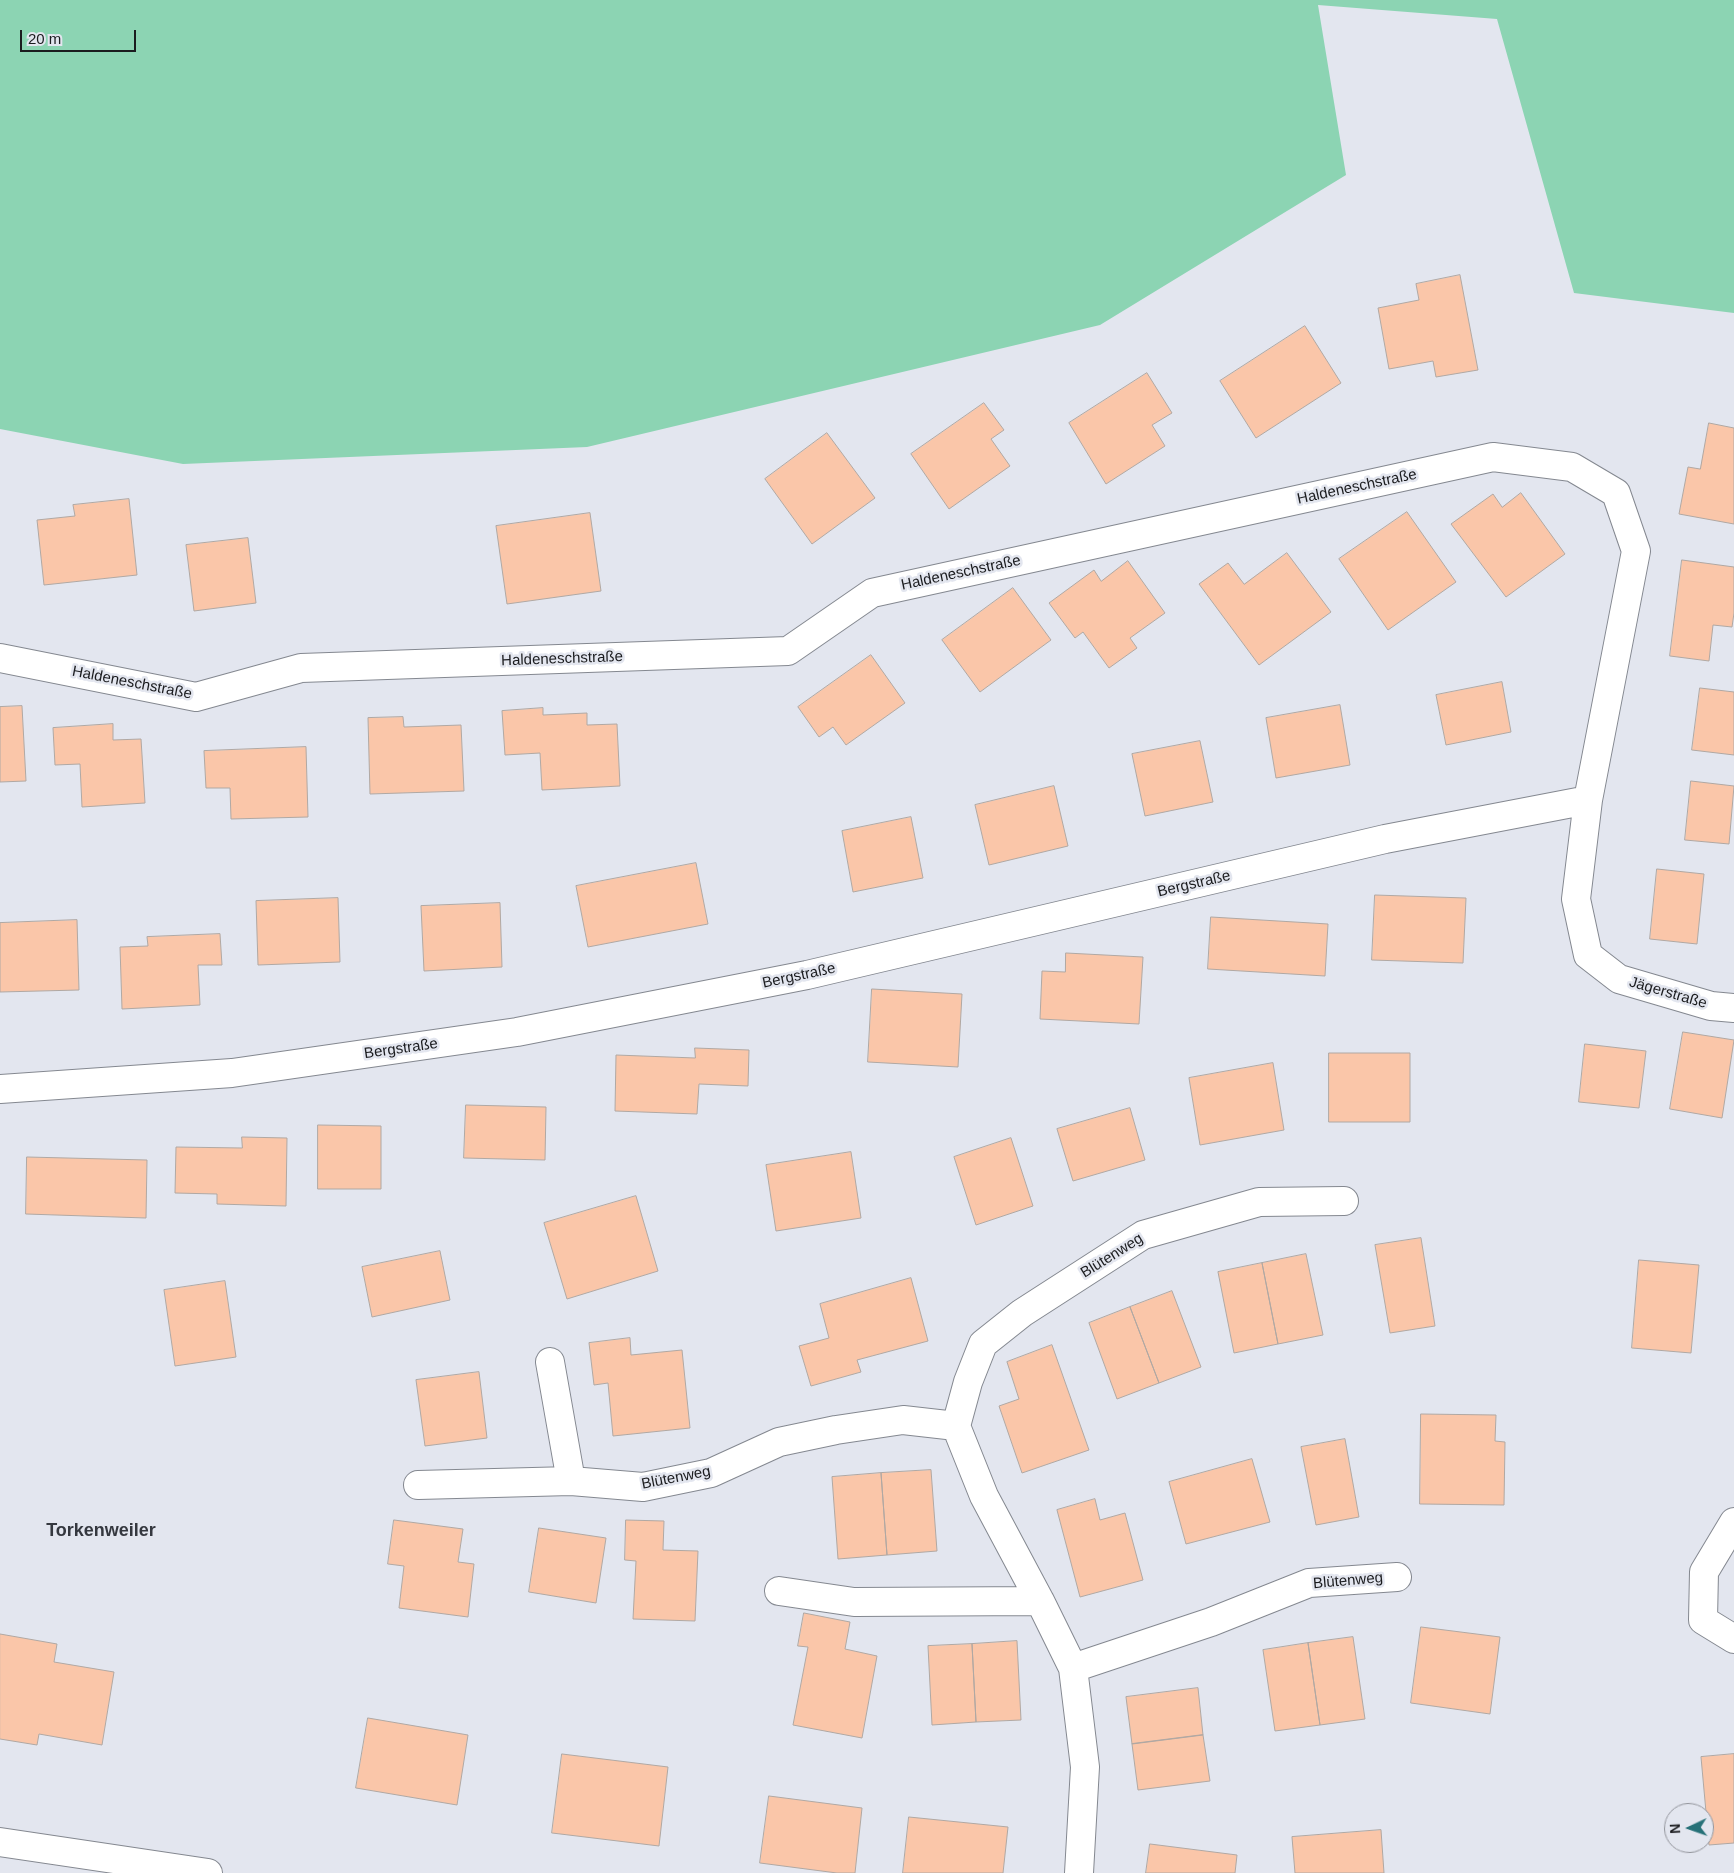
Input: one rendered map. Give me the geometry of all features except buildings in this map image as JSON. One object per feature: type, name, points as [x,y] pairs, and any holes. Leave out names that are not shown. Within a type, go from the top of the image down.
[{"type":"street","name":"Haldeneschstraße","points":[[0,658],[196,697],[301,668],[788,651],[872,593],[1492,457],[1572,468],[1616,493],[1636,551],[1588,800]]},
{"type":"street","name":"Jägerstraße","points":[[1588,800],[1576,899],[1588,955],[1620,979],[1711,1006],[1734,1008]]},
{"type":"street","name":"Bergstraße","points":[[0,1089],[232,1073],[517,1032],[806,975],[1385,839],[1588,800]]},
{"type":"street","name":"Blütenweg","points":[[418,1485],[571,1482],[643,1487],[711,1473],[779,1442],[836,1430],[903,1420],[956,1426],[968,1382],[983,1344],[1022,1313],[1143,1235],[1259,1202],[1344,1201]]},
{"type":"street","points":[[550,1362],[571,1482]]},
{"type":"street","points":[[956,1426],[984,1496],[1073,1668],[1085,1767],[1079,1873]]},
{"type":"street","points":[[1734,1522],[1704,1572],[1704,1620],[1734,1639]]},
{"type":"street","name":"Blütenweg","points":[[1073,1668],[1211,1622],[1309,1583],[1397,1577]]},
{"type":"street","points":[[779,1591],[854,1602],[1040,1601]]},
{"type":"street","points":[[0,1842],[208,1873]]},
{"type":"green space","points":[[0,0],[1734,0],[1734,313],[1574,293],[1497,19],[1318,5],[1346,175],[1100,325],[587,447],[183,464],[0,429]]},
{"type":"district","name":"Torkenweiler","points":[[101,1531]]}]
